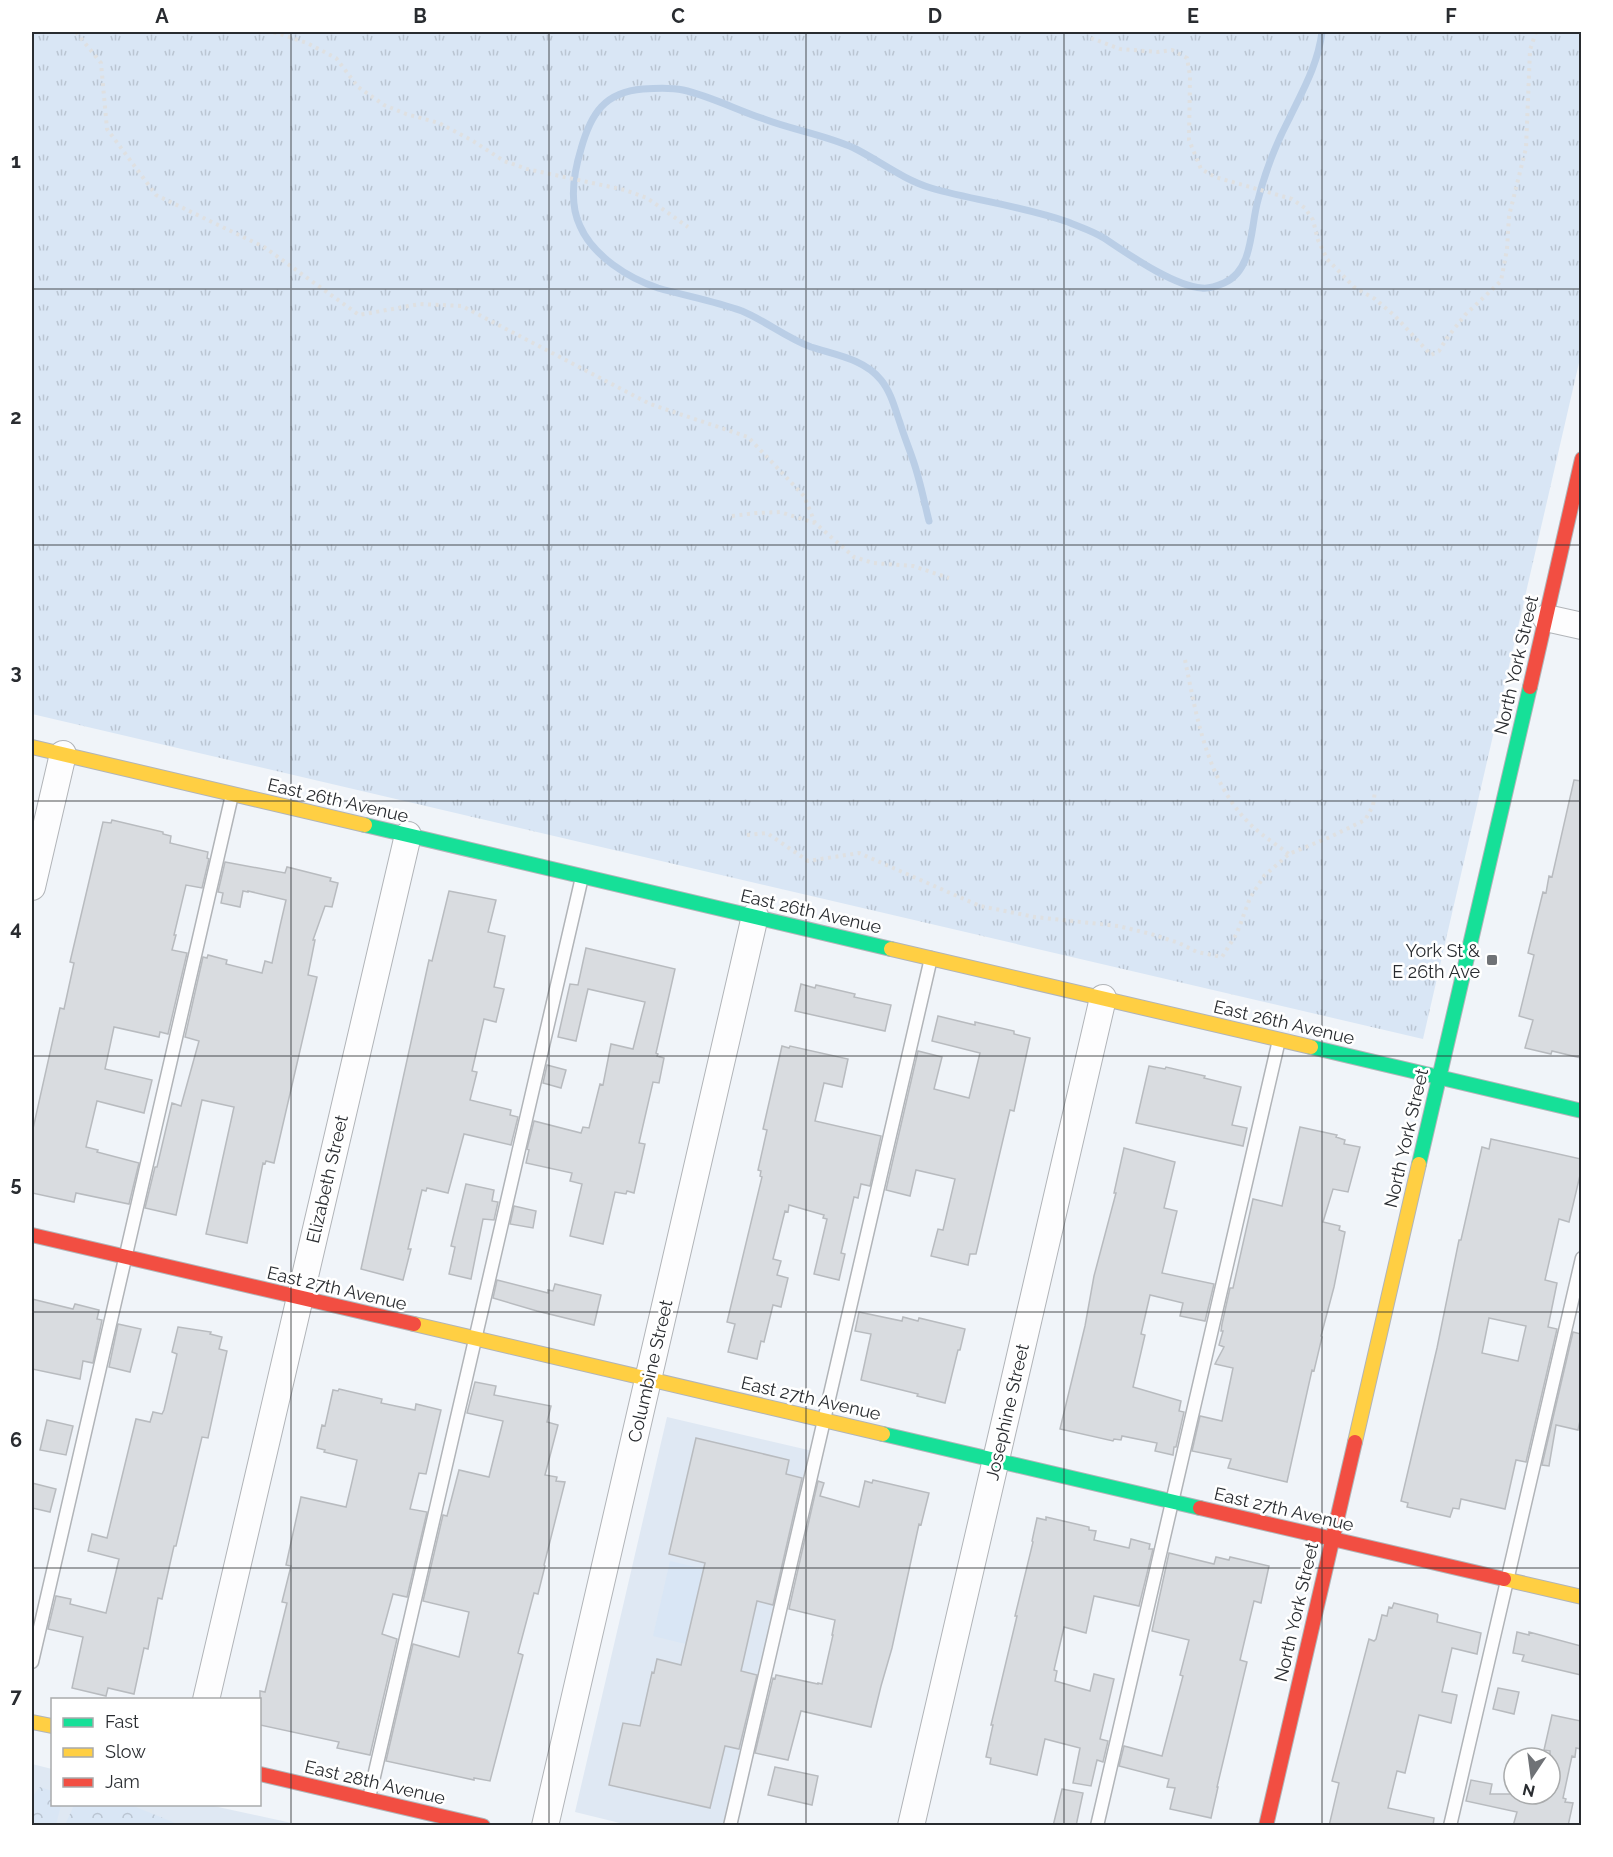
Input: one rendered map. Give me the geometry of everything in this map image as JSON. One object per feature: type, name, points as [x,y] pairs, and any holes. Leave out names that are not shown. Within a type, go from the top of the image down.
[{"type":"street","name":"North York Street","points":[[1266,1826],[1581,459]]},
{"type":"street","points":[[1546,618],[1581,626]]},
{"type":"street","name":"East 26th Avenue","points":[[32,747],[1581,1111]]},
{"type":"street","points":[[32,887],[63,754]]},
{"type":"street","name":"Elizabeth Street","points":[[206,1698],[408,835]]},
{"type":"street","name":"Columbine Street","points":[[545,1826],[755,916]]},
{"type":"street","name":"Josephine Street","points":[[911,1826],[1103,998]]},
{"type":"street","name":"East 27th Avenue","points":[[32,1235],[1581,1597]]},
{"type":"street","points":[[32,1722],[51,1726]]},
{"type":"street","name":"East 28th Avenue","points":[[261,1774],[483,1826]]},
{"type":"lane","points":[[32,1662],[233,794]]},
{"type":"lane","points":[[369,1799],[583,876]]},
{"type":"lane","points":[[730,1826],[931,957]]},
{"type":"lane","points":[[1097,1826],[1279,1039]]},
{"type":"lane","points":[[1450,1826],[1581,1258]]},
{"type":"path","points":[[76,32],[101,63],[107,129],[156,195],[264,247],[359,315],[420,304],[462,306],[650,404],[748,437],[804,496],[816,523]]},
{"type":"path","points":[[266,32],[277,33],[307,43],[336,58],[358,87],[384,105],[439,123],[504,161],[527,169],[625,190],[647,198],[688,227]]},
{"type":"path","points":[[1091,38],[1120,49],[1158,52],[1172,50],[1187,58],[1190,76],[1189,140],[1201,169],[1215,177],[1292,199],[1305,208],[1327,259],[1354,287],[1375,299],[1395,316],[1431,355],[1439,351],[1465,315],[1501,281],[1507,249],[1509,216],[1526,148],[1530,50],[1536,32]]},
{"type":"path","points":[[732,516],[780,512],[816,523],[854,556],[873,563],[913,566],[949,578]]},
{"type":"path","points":[[1185,660],[1197,723],[1221,783],[1236,808],[1253,827],[1289,854]]},
{"type":"path","points":[[747,835],[767,833],[808,861],[859,853],[980,906],[1035,917],[1118,926],[1179,943],[1197,952],[1222,957],[1237,933],[1250,898],[1264,876],[1289,854],[1365,819],[1373,806],[1375,791]]},
{"type":"shaded area","points":[[667,1417],[817,1452],[730,1825],[628,1825],[575,1812]]},
{"type":"shaded area","points":[[32,1764],[51,1769],[51,1806],[214,1806],[301,1825],[32,1825]]},
{"type":"green space","points":[[32,32],[1581,32],[1581,354],[1423,1039],[32,714]]},
{"type":"green space","points":[[670,1561],[704,1569],[686,1644],[653,1636]]},
{"type":"green space","points":[[40,1787],[51,1791],[51,1806],[61,1806],[56,1825],[32,1825],[32,1797]]},
{"type":"green space","points":[[74,1806],[133,1806],[180,1825],[65,1825]]},
{"type":"building","points":[[1574,780],[1581,781],[1581,1058],[1525,1048],[1533,1020],[1519,1016],[1534,955],[1528,953],[1543,892],[1546,893],[1549,876],[1552,877]]},
{"type":"building","points":[[112,820],[163,832],[171,836],[170,843],[208,852],[207,858],[209,859],[202,888],[186,885],[174,935],[176,935],[172,950],[187,953],[168,1034],[160,1032],[159,1037],[114,1027],[105,1069],[152,1080],[144,1113],[97,1101],[86,1147],[139,1163],[129,1204],[76,1193],[74,1202],[32,1193],[32,1133],[60,1008],[64,1009],[74,963],[70,962],[103,822],[111,823]]},
{"type":"building","points":[[225,862],[285,873],[287,867],[331,878],[330,881],[338,883],[332,907],[325,906],[313,940],[315,940],[308,975],[317,977],[274,1163],[266,1161],[265,1164],[263,1163],[247,1243],[206,1234],[234,1107],[202,1100],[176,1215],[145,1208],[172,1103],[181,1106],[199,1041],[185,1037],[203,957],[207,958],[208,955],[227,960],[226,964],[262,973],[265,961],[272,963],[286,900],[243,891],[240,907],[221,903],[223,893],[218,892]]},
{"type":"building","points":[[449,891],[496,900],[488,932],[505,936],[494,987],[504,989],[496,1022],[484,1019],[472,1071],[477,1072],[470,1100],[511,1110],[510,1115],[518,1117],[511,1145],[464,1134],[448,1193],[427,1188],[426,1191],[422,1190],[403,1280],[361,1269],[429,960],[432,961]]},
{"type":"building","points":[[586,948],[675,969],[656,1053],[657,1056],[664,1058],[659,1083],[653,1082],[639,1143],[645,1144],[634,1193],[615,1192],[603,1244],[570,1236],[582,1184],[570,1181],[572,1173],[526,1163],[534,1121],[581,1133],[583,1127],[589,1128],[600,1084],[603,1085],[611,1044],[633,1049],[645,1002],[588,989],[576,1041],[558,1037],[570,984],[578,985]]},
{"type":"building","points":[[801,984],[855,994],[854,997],[891,1005],[885,1031],[795,1011]]},
{"type":"building","points":[[938,1016],[1014,1031],[1014,1034],[1030,1038],[1014,1111],[1010,1110],[976,1254],[970,1254],[968,1265],[931,1256],[938,1229],[943,1230],[955,1179],[916,1170],[910,1196],[886,1190],[918,1051],[942,1057],[934,1089],[969,1098],[980,1053],[932,1041]]},
{"type":"building","points":[[782,1046],[848,1059],[842,1087],[824,1083],[815,1121],[881,1136],[870,1186],[861,1184],[858,1198],[854,1197],[841,1253],[845,1254],[839,1280],[814,1274],[827,1219],[823,1218],[824,1215],[789,1205],[788,1212],[785,1211],[773,1259],[781,1261],[777,1275],[788,1278],[781,1307],[773,1305],[764,1342],[761,1341],[757,1359],[728,1352],[735,1324],[727,1322],[762,1177],[760,1176],[761,1171],[758,1170],[767,1130],[763,1129]]},
{"type":"building","points":[[547,1065],[566,1070],[561,1088],[543,1083]]},
{"type":"building","points":[[1149,1066],[1165,1069],[1166,1067],[1241,1087],[1232,1125],[1247,1128],[1243,1146],[1136,1123]]},
{"type":"building","points":[[1300,1127],[1337,1135],[1336,1137],[1345,1140],[1344,1144],[1360,1147],[1348,1192],[1333,1189],[1323,1222],[1340,1226],[1339,1230],[1345,1232],[1287,1482],[1228,1468],[1231,1459],[1192,1451],[1200,1416],[1222,1421],[1233,1368],[1215,1364],[1224,1347],[1219,1345],[1223,1331],[1221,1331],[1222,1324],[1230,1288],[1233,1288],[1253,1199],[1282,1206]]},
{"type":"building","points":[[1491,1139],[1581,1159],[1581,1171],[1569,1222],[1559,1219],[1545,1280],[1557,1283],[1548,1327],[1557,1329],[1526,1462],[1516,1460],[1505,1509],[1461,1499],[1459,1509],[1453,1508],[1450,1517],[1407,1507],[1408,1503],[1401,1501],[1482,1147],[1489,1149]],"holes":[[[1489,1318],[1526,1326],[1518,1361],[1482,1353]]]},
{"type":"building","points":[[1124,1148],[1175,1162],[1164,1208],[1177,1211],[1162,1273],[1214,1284],[1205,1321],[1180,1316],[1183,1303],[1150,1295],[1141,1334],[1145,1335],[1133,1387],[1181,1401],[1179,1411],[1184,1412],[1173,1455],[1155,1451],[1157,1443],[1122,1436],[1121,1440],[1114,1439],[1113,1441],[1060,1429],[1085,1326],[1094,1276],[1116,1193],[1114,1193]]},
{"type":"building","points":[[466,1184],[494,1190],[492,1201],[498,1202],[494,1220],[483,1219],[471,1279],[449,1274],[455,1247],[451,1246]]},
{"type":"building","points":[[514,1206],[536,1211],[533,1228],[510,1224]]},
{"type":"building","points":[[497,1280],[548,1293],[548,1290],[553,1291],[555,1284],[601,1295],[594,1325],[493,1298]]},
{"type":"building","points":[[32,1299],[73,1309],[75,1304],[99,1310],[97,1319],[102,1320],[93,1363],[83,1361],[80,1379],[32,1369]]},
{"type":"building","points":[[859,1312],[902,1321],[903,1317],[918,1321],[919,1318],[965,1329],[945,1403],[861,1380],[871,1334],[855,1331]]},
{"type":"building","points":[[118,1324],[141,1329],[130,1372],[109,1367]]},
{"type":"building","points":[[178,1327],[211,1332],[210,1334],[222,1337],[219,1349],[227,1351],[208,1438],[202,1437],[162,1599],[158,1598],[148,1649],[144,1648],[134,1694],[108,1688],[106,1696],[72,1688],[83,1637],[48,1629],[56,1596],[71,1599],[70,1604],[106,1613],[119,1559],[88,1551],[92,1534],[107,1538],[136,1419],[150,1422],[153,1412],[162,1414],[164,1410],[177,1354],[172,1352]]},
{"type":"building","points":[[1573,1332],[1581,1334],[1581,1416],[1578,1430],[1556,1425],[1549,1466],[1542,1465]]},
{"type":"building","points":[[475,1382],[496,1386],[494,1395],[551,1406],[547,1422],[558,1425],[545,1475],[557,1477],[556,1481],[565,1482],[538,1594],[534,1593],[518,1653],[523,1655],[490,1781],[474,1778],[474,1780],[386,1761],[413,1644],[459,1657],[469,1612],[423,1601],[443,1515],[447,1516],[459,1470],[489,1477],[503,1421],[467,1413]]},
{"type":"building","points":[[339,1389],[382,1399],[381,1403],[415,1410],[416,1404],[441,1410],[426,1474],[419,1473],[410,1509],[427,1512],[407,1597],[393,1594],[382,1634],[397,1639],[370,1755],[337,1748],[339,1742],[261,1725],[260,1691],[265,1692],[287,1603],[282,1602],[291,1566],[286,1565],[301,1497],[346,1507],[352,1482],[357,1460],[324,1452],[325,1450],[317,1448],[322,1425],[325,1426],[333,1390],[338,1391]]},
{"type":"building","points":[[47,1420],[73,1426],[66,1455],[40,1450]]},
{"type":"building","points":[[696,1438],[789,1460],[786,1474],[802,1478],[773,1605],[757,1601],[741,1671],[757,1675],[739,1749],[725,1746],[710,1808],[609,1785],[623,1723],[640,1726],[657,1659],[681,1665],[705,1563],[669,1554]]},
{"type":"building","points":[[873,1480],[929,1493],[921,1525],[919,1524],[892,1648],[871,1727],[801,1711],[788,1760],[755,1753],[773,1678],[775,1679],[776,1675],[822,1684],[835,1620],[789,1609],[818,1481],[824,1483],[820,1496],[859,1507],[865,1481],[872,1483]]},
{"type":"building","points":[[32,1483],[56,1489],[50,1512],[32,1508]]},
{"type":"building","points":[[1046,1517],[1089,1527],[1089,1530],[1096,1531],[1094,1540],[1129,1548],[1131,1539],[1150,1544],[1149,1549],[1153,1549],[1139,1606],[1094,1596],[1086,1633],[1064,1627],[1054,1670],[1057,1671],[1055,1681],[1090,1691],[1094,1674],[1114,1679],[1100,1739],[1108,1741],[1103,1762],[1097,1760],[1091,1786],[1073,1783],[1080,1748],[1045,1739],[1037,1775],[990,1764],[991,1758],[986,1757],[1037,1518],[1046,1520]]},
{"type":"building","points":[[1169,1553],[1214,1564],[1216,1557],[1229,1560],[1230,1557],[1269,1566],[1261,1603],[1254,1601],[1240,1660],[1247,1662],[1211,1818],[1170,1809],[1175,1788],[1167,1787],[1169,1779],[1119,1766],[1124,1746],[1162,1756],[1183,1676],[1180,1675],[1189,1640],[1152,1631]]},
{"type":"building","points":[[1394,1603],[1437,1614],[1437,1622],[1481,1633],[1477,1654],[1452,1648],[1442,1692],[1457,1695],[1451,1723],[1419,1715],[1405,1773],[1397,1771],[1388,1808],[1434,1818],[1433,1826],[1329,1826],[1339,1783],[1332,1781],[1369,1639],[1374,1641],[1376,1639],[1382,1615],[1387,1616],[1389,1607],[1392,1608]]},
{"type":"building","points":[[1517,1632],[1529,1635],[1529,1632],[1581,1646],[1581,1675],[1522,1661],[1524,1655],[1513,1653]]},
{"type":"building","points":[[1498,1688],[1519,1692],[1514,1714],[1493,1709]]},
{"type":"building","points":[[1552,1715],[1581,1721],[1581,1749],[1576,1748],[1575,1757],[1572,1756],[1563,1798],[1566,1799],[1565,1802],[1573,1803],[1568,1826],[1513,1826],[1517,1812],[1466,1801],[1471,1780],[1492,1784],[1490,1794],[1502,1794],[1502,1806],[1562,1806],[1562,1746],[1545,1746]]},
{"type":"building","points":[[775,1767],[818,1776],[812,1805],[768,1795]]},
{"type":"building","points":[[1062,1789],[1083,1793],[1076,1826],[1053,1826]]},
{"type":"waterway","points":[[929,521],[920,483],[892,401],[881,380],[874,373],[858,362],[802,343],[742,311],[647,284],[624,272],[593,247],[577,217],[574,188],[578,158],[585,136],[601,107],[619,95],[643,89],[668,88],[693,93],[775,123],[843,143],[910,180],[931,188],[1068,222],[1100,236],[1165,276],[1190,286],[1207,288],[1234,277],[1246,258],[1255,211],[1267,169],[1309,77],[1322,32]]},
{"type":"traffic: fast","points":[[1419,1164],[1530,687]]},
{"type":"traffic: fast","points":[[365,825],[891,949]]},
{"type":"traffic: fast","points":[[1311,1047],[1582,1111]]},
{"type":"traffic: fast","points":[[883,1434],[1200,1508]]},
{"type":"traffic: slow","points":[[32,747],[365,825]]},
{"type":"traffic: slow","points":[[891,949],[1311,1047]]},
{"type":"traffic: slow","points":[[1355,1442],[1419,1164]]},
{"type":"traffic: slow","points":[[414,1324],[883,1434]]},
{"type":"traffic: slow","points":[[1504,1579],[1582,1597]]},
{"type":"traffic: slow","points":[[32,1722],[51,1726]]},
{"type":"traffic: jam","points":[[1530,687],[1582,459]]},
{"type":"traffic: jam","points":[[32,1235],[414,1324]]},
{"type":"traffic: jam","points":[[1266,1826],[1355,1442]]},
{"type":"traffic: jam","points":[[1200,1508],[1504,1579]]},
{"type":"traffic: jam","points":[[261,1774],[483,1826]]},
{"type":"place","name":"York St & E 26th Ave","points":[[1492,960]]}]
